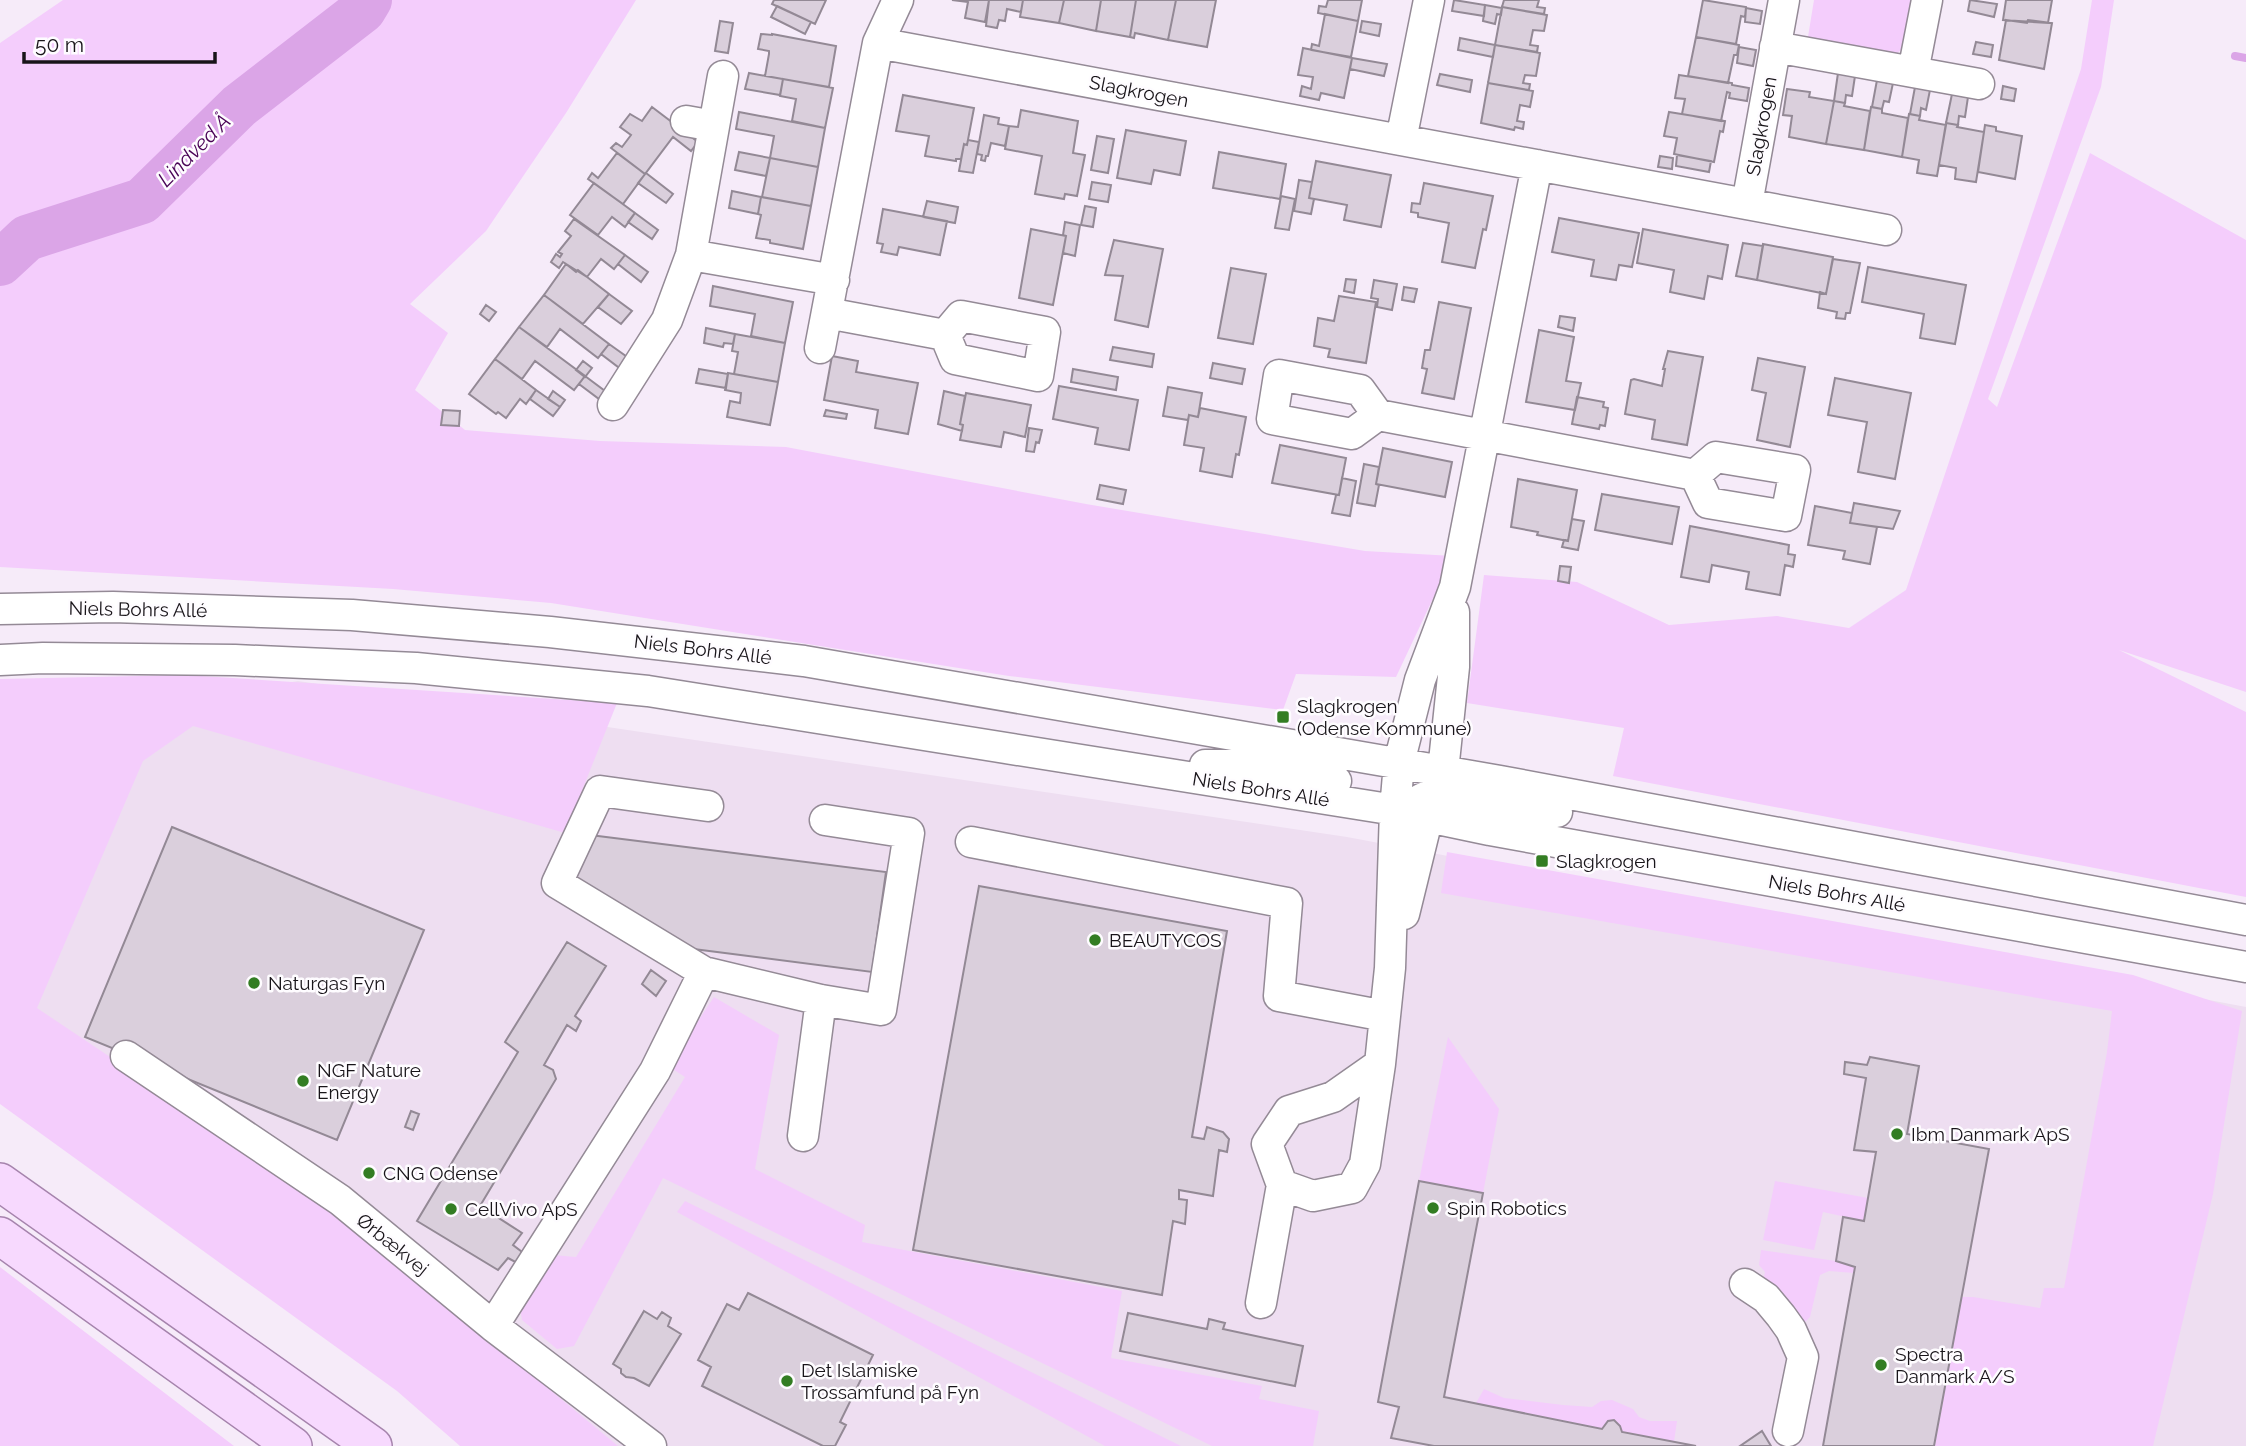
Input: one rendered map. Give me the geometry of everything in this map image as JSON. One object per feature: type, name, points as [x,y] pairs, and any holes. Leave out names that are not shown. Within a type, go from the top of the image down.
[{"type":"main road","points":[[0,1182],[373,1446]]},
{"type":"main road","points":[[0,1236],[293,1446]]},
{"type":"street","points":[[820,348],[877,43],[898,0]]},
{"type":"street","points":[[1401,140],[1429,0]]},
{"type":"street","name":"Slagkrogen","points":[[1747,204],[1784,0]]},
{"type":"street","points":[[1913,72],[1927,0]]},
{"type":"street","name":"Slagkrogen","points":[[877,43],[1886,230]]},
{"type":"street","points":[[1775,47],[1979,84]]},
{"type":"street","points":[[613,405],[667,320],[691,255],[700,123],[723,76]]},
{"type":"street","points":[[1282,1185],[1313,1196],[1352,1188],[1365,1164],[1380,1064],[1390,968],[1397,788],[1420,680],[1455,587],[1537,165]]},
{"type":"street","points":[[691,255],[834,280]]},
{"type":"street","points":[[827,313],[945,335]]},
{"type":"street","points":[[1378,415],[1695,475]]},
{"type":"street","points":[[1390,968],[1436,793],[1454,667],[1455,587]]},
{"type":"street","name":"Niels Bohrs Allé","points":[[0,609],[113,607],[352,615],[550,632],[804,661],[1397,788],[1436,793],[1490,831],[2246,967]]},
{"type":"street","name":"Niels Bohrs Allé","points":[[0,660],[235,660],[415,668],[648,691],[1112,765],[1397,788],[1732,824],[2246,920]]},
{"type":"street","points":[[708,806],[600,791],[557,883],[704,972],[821,1000],[881,1010],[909,833],[825,820]]},
{"type":"street","points":[[971,842],[1287,902],[1279,996],[1385,1016]]},
{"type":"street","points":[[494,1326],[655,1071],[704,972]]},
{"type":"street","points":[[803,1136],[821,1000]]},
{"type":"street","name":"Ørbækvej","points":[[126,1056],[340,1200],[494,1326],[651,1446]]},
{"type":"street","points":[[1261,1303],[1282,1185],[1267,1144],[1289,1111],[1333,1097],[1380,1064]]},
{"type":"street","points":[[1745,1284],[1766,1298],[1781,1316],[1791,1330],[1802,1357],[1788,1431]]},
{"type":"shaded area","points":[[63,0],[636,0],[566,113],[486,231],[410,304],[448,333],[415,390],[465,430],[600,441],[786,447],[1086,504],[1365,551],[1453,556],[1396,677],[1296,674],[1283,710],[1009,676],[551,603],[393,589],[0,567],[0,43]]},
{"type":"shaded area","points":[[1814,0],[1915,0],[1906,46],[1896,54],[1807,43]]},
{"type":"shaded area","points":[[2092,0],[2114,0],[2101,87],[1988,399],[1997,407],[2090,153],[2246,240],[2246,692],[2119,650],[2246,712],[2246,897],[1613,776],[1624,728],[1467,703],[1484,575],[1577,582],[1669,625],[1777,616],[1849,628],[1906,590],[2081,69]]},
{"type":"shaded area","points":[[186,675],[617,703],[565,833],[193,726],[143,761],[37,1008],[304,1187],[618,1446],[460,1446],[397,1391],[0,1104],[0,679]]},
{"type":"shaded area","points":[[298,681],[1347,837],[2246,1007],[2246,1446],[495,1446],[15,1015],[140,706]]},
{"type":"shaded area","points":[[1447,852],[2133,975],[2242,1011],[2213,1194],[2153,1446],[1935,1446],[1962,1297],[2040,1308],[2044,1288],[2064,1288],[2112,1011],[1441,893]]},
{"type":"shaded area","points":[[714,997],[779,1035],[755,1169],[865,1225],[862,1242],[1122,1291],[1111,1358],[1262,1386],[1259,1399],[1319,1411],[1313,1446],[1212,1446],[663,1178],[574,1346],[557,1349],[522,1320],[520,1308],[553,1255],[576,1257],[685,1077],[668,1066]]},
{"type":"shaded area","points":[[1448,1037],[1499,1109],[1483,1193],[1419,1181]]},
{"type":"shaded area","points":[[1775,1181],[1868,1198],[1864,1221],[1823,1212],[1814,1250],[1763,1240]]},
{"type":"shaded area","points":[[685,1201],[1181,1446],[1105,1446],[677,1212]]},
{"type":"shaded area","points":[[1761,1250],[1836,1261],[1855,1267],[1854,1273],[1829,1271],[1820,1275],[1810,1317],[1800,1327],[1763,1281],[1765,1272],[1759,1265]]},
{"type":"shaded area","points":[[0,1267],[234,1446],[0,1446]]},
{"type":"shaded area","points":[[1484,1389],[1504,1398],[1563,1405],[1592,1407],[1601,1401],[1612,1400],[1633,1409],[1639,1417],[1650,1421],[1677,1421],[1674,1442],[1622,1432],[1608,1421],[1602,1429],[1476,1403]]},
{"type":"building","points":[[774,0],[826,0],[815,24],[772,4]]},
{"type":"building","points":[[952,0],[989,0],[985,22],[965,18],[968,2]]},
{"type":"building","points":[[989,0],[1023,0],[1021,12],[1007,9],[1005,21],[999,20],[997,28],[986,26]]},
{"type":"building","points":[[1023,0],[1064,0],[1059,23],[1020,17]]},
{"type":"building","points":[[1064,0],[1101,0],[1096,31],[1059,23]]},
{"type":"building","points":[[1101,0],[1136,0],[1130,37],[1096,31]]},
{"type":"building","points":[[1136,0],[1176,0],[1168,40],[1135,33],[1134,38],[1130,37]]},
{"type":"building","points":[[1176,0],[1216,0],[1207,47],[1168,40]]},
{"type":"building","points":[[1328,0],[1362,0],[1358,21],[1318,13],[1319,6],[1326,7]]},
{"type":"building","points":[[1454,0],[1485,5],[1484,16],[1452,11]]},
{"type":"building","points":[[1504,0],[1539,0],[1537,7],[1545,8],[1544,14],[1502,7]]},
{"type":"building","points":[[1703,0],[1746,7],[1745,17],[1741,16],[1736,44],[1696,37]]},
{"type":"building","points":[[1970,0],[1997,4],[1994,17],[1968,11]]},
{"type":"building","points":[[2006,0],[2052,0],[2048,23],[2003,20]]},
{"type":"building","points":[[1485,5],[1502,8],[1501,15],[1497,14],[1495,24],[1483,21]]},
{"type":"building","points":[[777,6],[811,22],[805,34],[771,17]]},
{"type":"building","points":[[1502,7],[1547,15],[1544,31],[1533,30],[1530,45],[1538,46],[1537,52],[1495,45]]},
{"type":"building","points":[[1746,8],[1762,11],[1760,24],[1745,22]]},
{"type":"building","points":[[1325,14],[1358,21],[1351,57],[1311,50],[1312,44],[1319,46]]},
{"type":"building","points":[[2006,20],[2052,23],[2044,69],[1999,60]]},
{"type":"building","points":[[720,21],[733,23],[728,53],[715,51]]},
{"type":"building","points":[[1362,21],[1381,24],[1379,36],[1360,32]]},
{"type":"building","points":[[761,34],[836,46],[829,87],[765,76],[769,51],[758,49]]},
{"type":"building","points":[[1696,37],[1739,45],[1728,83],[1688,76]]},
{"type":"building","points":[[1460,38],[1495,45],[1493,57],[1458,50]]},
{"type":"building","points":[[1976,42],[1993,45],[1991,57],[1973,54]]},
{"type":"building","points":[[1495,45],[1540,53],[1536,76],[1525,75],[1523,83],[1530,84],[1529,90],[1488,83]]},
{"type":"building","points":[[1739,47],[1756,50],[1753,66],[1737,63]]},
{"type":"building","points":[[1303,48],[1352,58],[1344,98],[1321,93],[1319,100],[1300,96],[1302,86],[1311,89],[1313,77],[1298,75]]},
{"type":"building","points":[[1352,58],[1387,64],[1384,76],[1350,69]]},
{"type":"building","points":[[749,73],[783,79],[780,95],[745,89]]},
{"type":"building","points":[[1838,73],[1855,76],[1852,96],[1846,95],[1845,103],[1834,101]]},
{"type":"building","points":[[1440,74],[1472,80],[1470,92],[1437,85]]},
{"type":"building","points":[[1679,75],[1749,88],[1747,101],[1729,98],[1730,93],[1727,92],[1721,121],[1682,114],[1685,99],[1675,98]]},
{"type":"building","points":[[783,79],[833,88],[825,128],[792,121],[796,99],[780,96]]},
{"type":"building","points":[[1877,80],[1893,83],[1889,102],[1884,101],[1882,109],[1872,107]]},
{"type":"building","points":[[1488,83],[1533,91],[1530,107],[1520,105],[1517,121],[1524,122],[1523,129],[1515,127],[1514,130],[1481,123]]},
{"type":"building","points":[[2003,86],[2016,89],[2014,101],[2001,99]]},
{"type":"building","points":[[1915,87],[1930,90],[1926,110],[1921,108],[1920,116],[1910,114]]},
{"type":"building","points":[[1787,89],[1810,92],[1809,97],[1834,101],[1826,144],[1789,137],[1792,116],[1783,115]]},
{"type":"building","points":[[1952,94],[1968,97],[1965,117],[1959,116],[1958,125],[1946,123]]},
{"type":"building","points":[[903,95],[974,108],[967,145],[964,144],[961,159],[956,161],[925,156],[929,136],[896,131]]},
{"type":"building","points":[[1834,101],[1845,103],[1844,106],[1870,111],[1864,150],[1826,144]]},
{"type":"building","points":[[652,107],[698,142],[691,151],[673,137],[645,174],[611,148],[616,143],[622,147],[631,135],[620,127],[630,114],[642,121]]},
{"type":"building","points":[[1871,107],[1882,109],[1882,113],[1908,118],[1902,157],[1864,150]]},
{"type":"building","points":[[1021,110],[1078,121],[1073,153],[1085,155],[1077,196],[1065,194],[1064,199],[1035,194],[1042,156],[1005,149],[1009,126],[1018,127]]},
{"type":"building","points":[[739,112],[825,128],[818,167],[770,158],[774,136],[736,129]]},
{"type":"building","points":[[1669,112],[1725,121],[1723,132],[1720,131],[1714,162],[1674,154],[1677,138],[1664,136]]},
{"type":"building","points":[[1909,114],[1920,116],[1919,120],[1946,125],[1937,176],[1917,173],[1919,160],[1902,157]]},
{"type":"building","points":[[984,115],[999,118],[998,124],[1009,126],[1005,146],[991,143],[985,161],[981,160],[982,155],[977,154]]},
{"type":"building","points":[[1946,123],[1984,132],[1976,182],[1955,179],[1956,168],[1939,165]]},
{"type":"building","points":[[1985,125],[1996,127],[1996,131],[2022,136],[2015,179],[1978,172]]},
{"type":"building","points":[[1126,130],[1186,141],[1180,175],[1154,170],[1151,184],[1117,178]]},
{"type":"building","points":[[1097,136],[1114,139],[1108,173],[1091,170]]},
{"type":"building","points":[[968,140],[979,142],[973,173],[959,171],[964,144],[967,145]]},
{"type":"building","points":[[739,152],[770,158],[766,176],[735,170]]},
{"type":"building","points":[[1219,152],[1286,164],[1280,199],[1213,188]]},
{"type":"building","points":[[617,153],[645,174],[623,204],[588,179],[592,173],[598,178]]},
{"type":"building","points":[[1677,155],[1711,161],[1709,172],[1676,166]]},
{"type":"building","points":[[1660,156],[1673,158],[1672,169],[1658,167]]},
{"type":"building","points":[[770,158],[818,167],[811,206],[762,197]]},
{"type":"building","points":[[1316,161],[1391,175],[1381,227],[1344,220],[1347,205],[1309,198]]},
{"type":"building","points":[[646,173],[673,194],[666,203],[638,183]]},
{"type":"building","points":[[1299,180],[1312,182],[1309,198],[1314,199],[1311,214],[1294,211]]},
{"type":"building","points":[[1092,182],[1111,185],[1108,202],[1089,199]]},
{"type":"building","points":[[594,183],[635,213],[625,227],[612,217],[598,235],[570,215]]},
{"type":"building","points":[[1424,183],[1493,196],[1475,268],[1442,262],[1449,223],[1418,217],[1418,213],[1411,212],[1412,203],[1420,204]]},
{"type":"building","points":[[732,191],[761,197],[758,214],[729,208]]},
{"type":"building","points":[[1281,196],[1295,199],[1289,230],[1275,228]]},
{"type":"building","points":[[761,197],[811,206],[803,249],[756,238],[761,215],[758,214]]},
{"type":"building","points":[[927,201],[958,207],[955,223],[923,217]]},
{"type":"building","points":[[1085,206],[1096,208],[1093,227],[1081,225]]},
{"type":"building","points":[[883,209],[947,221],[940,255],[899,247],[897,255],[881,252],[883,244],[877,243]]},
{"type":"building","points":[[635,213],[658,230],[652,239],[628,222]]},
{"type":"building","points":[[1559,218],[1639,233],[1632,267],[1619,265],[1616,280],[1591,276],[1594,260],[1552,252]]},
{"type":"building","points":[[574,219],[625,255],[614,269],[601,259],[587,277],[563,262],[559,268],[551,262],[556,254],[560,257],[562,254],[558,252],[571,236],[565,231]]},
{"type":"building","points":[[1065,222],[1080,225],[1075,256],[1063,253]]},
{"type":"building","points":[[1031,229],[1066,236],[1053,305],[1019,298]]},
{"type":"building","points":[[1643,229],[1728,245],[1722,279],[1708,276],[1704,299],[1670,292],[1674,270],[1637,263]]},
{"type":"building","points":[[1114,240],[1163,249],[1148,327],[1115,320],[1123,276],[1105,275]]},
{"type":"building","points":[[1743,243],[1763,246],[1757,280],[1736,276]]},
{"type":"building","points":[[1763,244],[1833,257],[1826,294],[1757,280]]},
{"type":"building","points":[[625,255],[648,272],[641,282],[618,264]]},
{"type":"building","points":[[1833,259],[1860,263],[1850,313],[1846,313],[1845,319],[1836,318],[1837,312],[1818,308],[1820,292],[1826,294]]},
{"type":"building","points":[[566,264],[609,294],[583,324],[544,295]]},
{"type":"building","points":[[1868,267],[1966,285],[1955,344],[1920,338],[1924,314],[1862,302]]},
{"type":"building","points":[[1231,268],[1266,274],[1253,344],[1218,338]]},
{"type":"building","points":[[1346,279],[1356,280],[1354,293],[1344,291]]},
{"type":"building","points":[[1374,280],[1397,284],[1392,310],[1377,307],[1378,299],[1371,298]]},
{"type":"building","points":[[713,286],[793,302],[785,343],[751,336],[755,314],[710,306]]},
{"type":"building","points":[[1404,287],[1417,289],[1414,302],[1402,300]]},
{"type":"building","points":[[609,294],[632,311],[621,324],[598,307]]},
{"type":"building","points":[[544,295],[609,344],[598,358],[560,329],[547,347],[519,327]]},
{"type":"building","points":[[1339,296],[1376,302],[1366,363],[1328,357],[1330,349],[1314,346],[1318,318],[1334,321]]},
{"type":"building","points":[[1439,302],[1471,308],[1454,399],[1422,393],[1427,369],[1422,368],[1425,350],[1430,350]]},
{"type":"building","points":[[486,305],[496,312],[489,321],[480,314]]},
{"type":"building","points":[[1560,316],[1575,318],[1573,331],[1558,327]]},
{"type":"building","points":[[519,327],[585,376],[574,390],[535,361],[522,379],[495,359]]},
{"type":"building","points":[[706,328],[735,334],[733,344],[724,343],[723,347],[704,343]]},
{"type":"building","points":[[1539,330],[1574,337],[1566,381],[1581,383],[1575,410],[1526,402]]},
{"type":"building","points":[[735,334],[785,343],[778,382],[734,374],[738,352],[732,351]]},
{"type":"building","points":[[609,344],[630,359],[622,370],[601,354]]},
{"type":"building","points":[[1113,347],[1154,354],[1152,367],[1110,360]]},
{"type":"building","points":[[1668,351],[1703,357],[1687,445],[1652,439],[1655,420],[1625,414],[1631,380],[1662,386]]},
{"type":"building","points":[[832,356],[858,361],[856,372],[918,383],[908,434],[875,428],[878,410],[824,400]]},
{"type":"building","points":[[1758,358],[1805,367],[1790,447],[1757,440],[1766,393],[1752,390]]},
{"type":"building","points":[[495,359],[536,390],[526,404],[520,399],[506,418],[469,394]]},
{"type":"building","points":[[583,361],[592,368],[585,377],[576,370]]},
{"type":"building","points":[[1213,363],[1245,369],[1242,384],[1210,378]]},
{"type":"building","points":[[699,369],[728,374],[726,388],[696,383]]},
{"type":"building","points":[[1073,369],[1118,377],[1116,390],[1071,382]]},
{"type":"building","points":[[728,373],[778,382],[770,425],[727,417],[730,401],[740,403],[741,393],[725,390]]},
{"type":"building","points":[[585,376],[605,391],[599,399],[579,384]]},
{"type":"building","points":[[1835,378],[1911,393],[1895,479],[1858,472],[1867,422],[1828,415]]},
{"type":"building","points":[[1059,386],[1138,400],[1129,450],[1095,444],[1098,428],[1053,419]]},
{"type":"building","points":[[1168,387],[1202,393],[1198,417],[1189,415],[1188,420],[1163,416]]},
{"type":"building","points":[[536,390],[560,407],[553,416],[530,399]]},
{"type":"building","points":[[553,391],[565,400],[560,407],[548,399]]},
{"type":"building","points":[[944,391],[965,396],[960,424],[963,425],[962,431],[938,424]]},
{"type":"building","points":[[966,393],[1031,405],[1025,437],[1004,432],[1001,447],[960,440]]},
{"type":"building","points":[[1577,397],[1604,402],[1603,407],[1608,408],[1605,426],[1600,425],[1599,429],[1572,424]]},
{"type":"building","points":[[1200,408],[1246,417],[1232,477],[1200,471],[1204,448],[1184,445],[1189,415],[1198,417]]},
{"type":"building","points":[[443,410],[460,411],[459,426],[441,425]]},
{"type":"building","points":[[826,410],[847,414],[846,419],[824,416]]},
{"type":"building","points":[[1029,428],[1042,430],[1034,452],[1026,451]]},
{"type":"building","points":[[1280,445],[1346,458],[1339,495],[1272,483]]},
{"type":"building","points":[[1383,448],[1452,462],[1445,497],[1376,484]]},
{"type":"building","points":[[1364,464],[1379,467],[1375,506],[1357,503]]},
{"type":"building","points":[[1342,478],[1356,481],[1350,516],[1332,513]]},
{"type":"building","points":[[1518,479],[1577,490],[1568,541],[1511,527]]},
{"type":"building","points":[[1100,485],[1126,490],[1123,504],[1097,499]]},
{"type":"building","points":[[1602,494],[1679,507],[1672,544],[1595,530]]},
{"type":"building","points":[[1854,503],[1900,511],[1893,529],[1850,523]]},
{"type":"building","points":[[1815,506],[1852,513],[1850,523],[1877,527],[1870,564],[1843,559],[1845,551],[1808,545]]},
{"type":"building","points":[[1572,519],[1584,521],[1578,550],[1562,547],[1564,540],[1568,541]]},
{"type":"building","points":[[1690,526],[1789,545],[1788,554],[1795,555],[1793,567],[1785,565],[1780,595],[1746,589],[1749,572],[1712,565],[1709,582],[1681,577]]},
{"type":"building","points":[[1560,566],[1571,567],[1569,583],[1558,581]]},
{"type":"building","name":"Naturgas Fyn","points":[[172,827],[424,930],[337,1140],[85,1037]]},
{"type":"building","points":[[590,835],[886,872],[872,972],[678,947],[573,879]]},
{"type":"building","points":[[979,886],[1227,931],[1192,1137],[1204,1139],[1207,1127],[1223,1132],[1229,1139],[1227,1152],[1219,1150],[1213,1196],[1179,1190],[1179,1199],[1187,1200],[1185,1224],[1173,1221],[1162,1295],[913,1250]]},
{"type":"building","points":[[567,942],[606,966],[575,1016],[581,1021],[576,1031],[567,1025],[544,1065],[553,1070],[556,1079],[480,1206],[522,1233],[513,1245],[526,1255],[519,1264],[508,1258],[498,1270],[417,1221],[518,1052],[505,1042]]},
{"type":"building","points":[[651,970],[666,981],[656,996],[642,984]]},
{"type":"building","points":[[1870,1057],[1919,1066],[1907,1134],[1989,1149],[1934,1446],[1823,1446],[1855,1267],[1836,1261],[1843,1217],[1864,1221],[1876,1152],[1854,1150],[1866,1078],[1844,1074],[1845,1062],[1867,1065]]},
{"type":"building","points":[[411,1111],[419,1114],[413,1130],[405,1127]]},
{"type":"building","points":[[1419,1181],[1483,1193],[1444,1397],[1602,1429],[1608,1421],[1614,1420],[1622,1432],[1696,1446],[1434,1446],[1391,1438],[1399,1407],[1378,1402]]},
{"type":"building","points":[[748,1293],[873,1355],[840,1422],[846,1425],[835,1446],[823,1446],[702,1386],[711,1367],[698,1360],[727,1304],[739,1310]]},
{"type":"building","points":[[644,1311],[657,1319],[662,1312],[671,1318],[668,1326],[681,1334],[649,1386],[626,1377],[621,1373],[621,1369],[613,1364]]},
{"type":"building","points":[[1128,1313],[1207,1329],[1209,1319],[1225,1323],[1223,1329],[1303,1346],[1295,1386],[1120,1351]]},
{"type":"building","points":[[1762,1431],[1771,1446],[1740,1446]]},
{"type":"waterway","name":"Lindved Å","points":[[0,263],[27,238],[142,201],[239,106],[363,10],[369,0]]},
{"type":"waterway","points":[[2235,56],[2246,58]]},
{"type":"place","name":"Slagkrogen (Odense Kommune)","points":[[1283,717]]},
{"type":"place","name":"Slagkrogen","points":[[1542,861]]},
{"type":"place","name":"BEAUTYCOS","points":[[1095,940]]},
{"type":"place","name":"Naturgas Fyn","points":[[254,983]]},
{"type":"place","name":"NGF Nature Energy","points":[[303,1081]]},
{"type":"place","name":"Ibm Danmark ApS","points":[[1897,1134]]},
{"type":"place","name":"CNG Odense","points":[[369,1173]]},
{"type":"place","name":"Spin Robotics","points":[[1433,1208]]},
{"type":"place","name":"CellVivo ApS","points":[[451,1209]]},
{"type":"place","name":"Spectra Danmark A/S","points":[[1881,1365]]},
{"type":"place","name":"Det Islamiske Trossamfund på Fyn","points":[[787,1381]]}]
